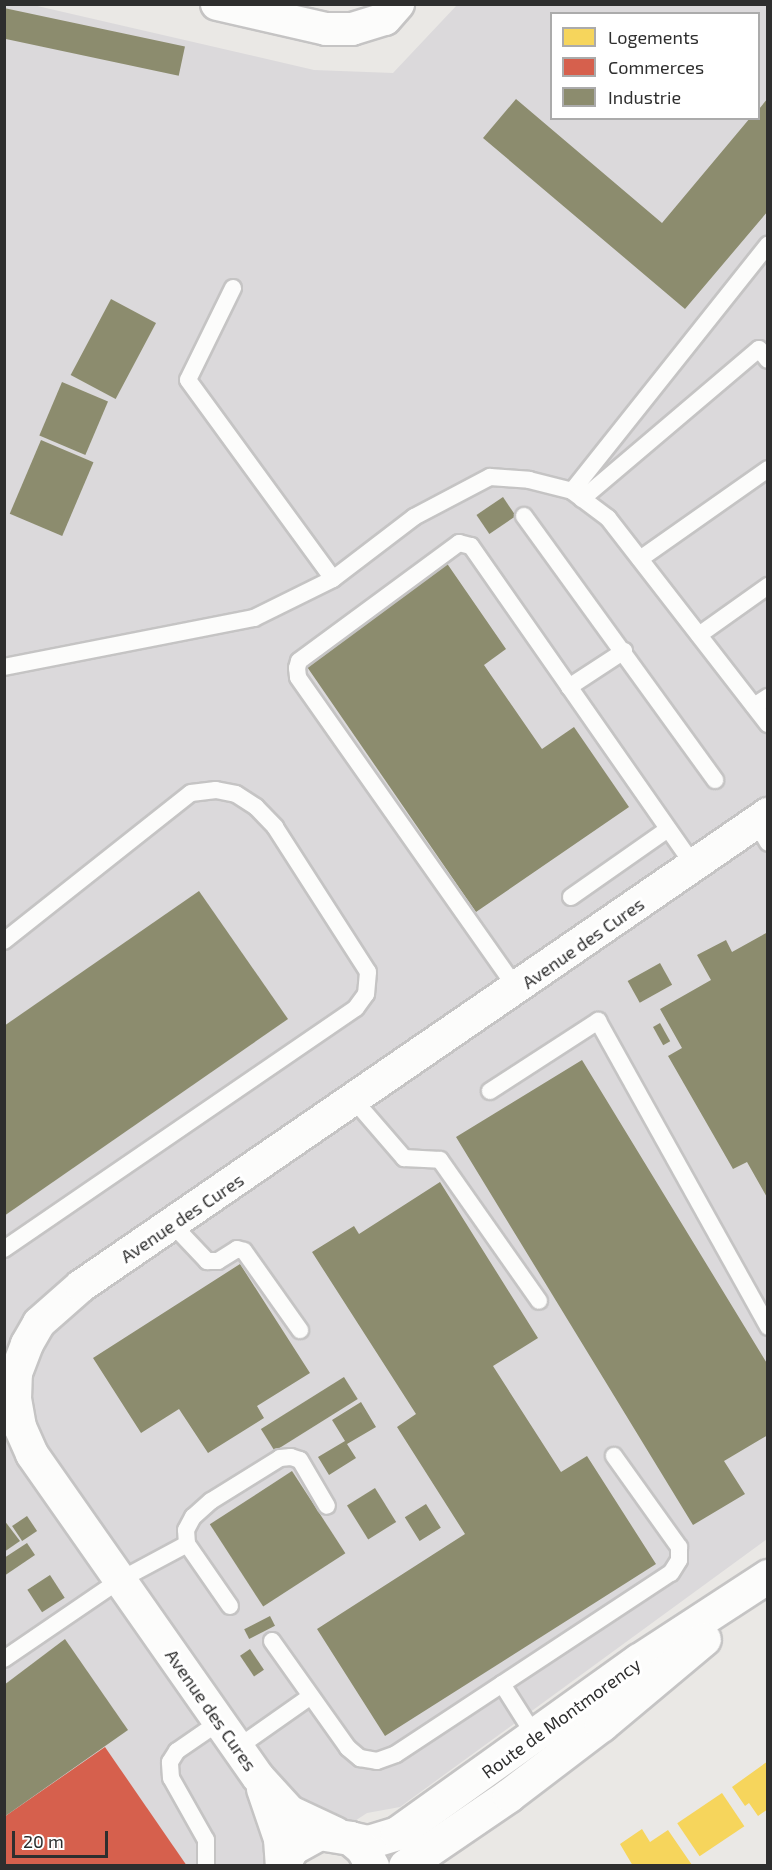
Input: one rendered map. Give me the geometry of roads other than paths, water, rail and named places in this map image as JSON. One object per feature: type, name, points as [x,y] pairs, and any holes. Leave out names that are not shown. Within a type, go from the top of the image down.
[{"type":"main road","name":"Route de Montmorency","points":[[282,1866],[292,1848],[304,1838],[342,1836],[368,1842],[397,1833],[639,1660],[768,1576]]},
{"type":"main road","name":"Route de Montmorency","points":[[405,1866],[509,1795],[601,1725],[768,1583]]},
{"type":"main road","points":[[342,1836],[362,1848],[372,1866]]},
{"type":"street","points":[[217,4],[326,29],[368,27],[385,19],[398,4]]},
{"type":"street","name":"Avenue des Cures","points":[[342,1836],[290,1812],[258,1777],[237,1748],[32,1454],[16,1408],[10,1372],[39,1323],[58,1303],[694,866],[764,826]]},
{"type":"street","name":"Avenue des Cures","points":[[258,1777],[276,1821],[282,1866]]},
{"type":"lane","points":[[577,495],[768,245]]},
{"type":"lane","points":[[233,288],[188,380],[333,579]]},
{"type":"lane","points":[[577,495],[759,350],[768,360]]},
{"type":"lane","points":[[640,560],[768,469]]},
{"type":"lane","points":[[4,667],[254,618],[333,579],[414,517],[490,477],[529,480],[577,495],[608,518],[699,635],[761,701],[768,724]]},
{"type":"lane","points":[[524,516],[624,651],[715,780]]},
{"type":"lane","points":[[517,989],[298,677],[298,661],[459,543],[471,546],[694,866]]},
{"type":"lane","points":[[699,635],[768,586]]},
{"type":"lane","points":[[570,687],[624,651]]},
{"type":"lane","points":[[4,941],[191,793],[216,790],[236,794],[256,807],[275,827],[368,972],[366,994],[356,1008],[4,1249]]},
{"type":"lane","points":[[572,897],[668,829]]},
{"type":"lane","points":[[490,1091],[598,1021],[768,1327]]},
{"type":"lane","points":[[354,1100],[404,1158],[440,1161],[539,1300]]},
{"type":"lane","points":[[173,1225],[207,1261],[218,1261],[237,1249],[244,1251],[300,1330]]},
{"type":"lane","points":[[272,1641],[348,1748],[360,1758],[377,1761],[396,1754],[671,1573],[679,1560],[679,1546],[614,1456]]},
{"type":"lane","points":[[230,1606],[187,1544],[186,1530],[199,1512],[280,1458],[300,1460],[327,1506]]},
{"type":"lane","points":[[4,1659],[120,1580],[187,1544]]},
{"type":"lane","points":[[502,1684],[535,1736]]},
{"type":"lane","points":[[237,1748],[311,1696]]},
{"type":"lane","points":[[206,1866],[206,1840],[171,1778],[170,1762],[177,1752],[219,1722]]}]
